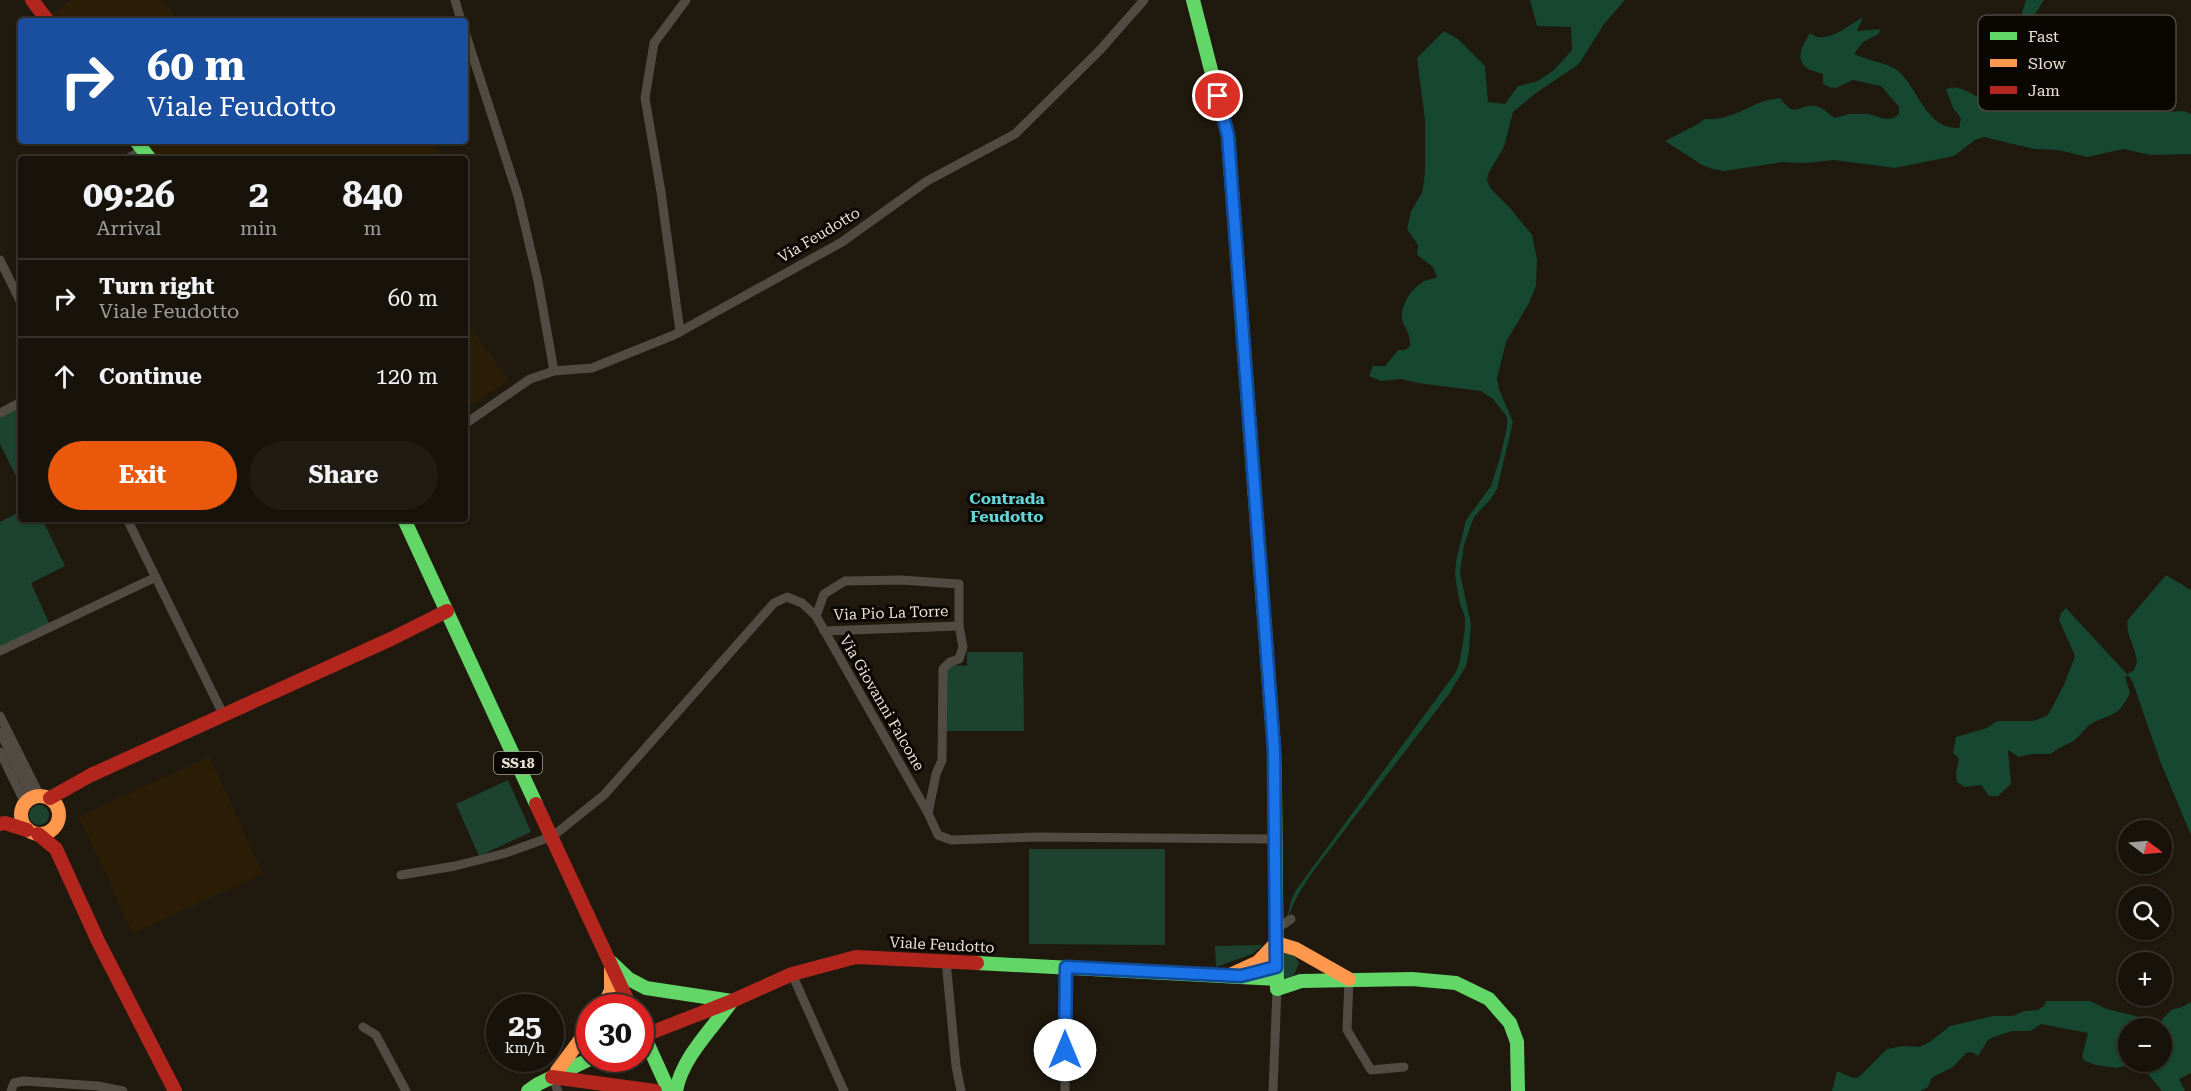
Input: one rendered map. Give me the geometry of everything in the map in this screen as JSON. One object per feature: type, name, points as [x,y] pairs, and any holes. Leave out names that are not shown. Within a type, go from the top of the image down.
[{"type":"street","points":[[32,0],[46,18]]},
{"type":"street","points":[[455,0],[460,18]]},
{"type":"street","points":[[680,332],[661,192],[645,98],[654,43],[686,0]]},
{"type":"street","name":"Via Feudotto","points":[[468,422],[530,380],[554,371],[592,368],[680,332],[842,242],[927,181],[1015,134],[1100,50],[1144,0]]},
{"type":"street","points":[[1193,0],[1228,136],[1274,749],[1277,978],[1273,1091]]},
{"type":"street","points":[[468,41],[518,196],[538,281],[554,371]]},
{"type":"street","points":[[0,260],[18,297]]},
{"type":"street","points":[[0,413],[18,404]]},
{"type":"street","points":[[128,522],[223,714]]},
{"type":"street","name":"SS18","points":[[405,522],[625,994]]},
{"type":"street","points":[[0,651],[156,577]]},
{"type":"street","points":[[816,616],[824,594],[845,581],[901,580],[958,584],[959,626],[963,647],[959,659],[950,662],[943,669],[942,760],[936,774],[928,813]]},
{"type":"street","name":"Via Giovanni Falcone","points":[[553,836],[604,795],[774,603],[787,597],[802,603],[816,616],[928,813],[938,835],[951,840],[1037,837],[1274,839]]},
{"type":"street","points":[[0,817],[391,639],[447,611]]},
{"type":"street","name":"Via Pio La Torre","points":[[824,631],[959,626]]},
{"type":"street","points":[[0,716],[34,800]]},
{"type":"street","points":[[0,732],[34,800]]},
{"type":"street","points":[[0,753],[34,800],[58,808],[56,849],[98,941],[175,1091]]},
{"type":"street","points":[[0,824],[5,823],[33,832],[50,832],[68,796],[91,775]]},
{"type":"street","points":[[34,800],[21,819],[33,832],[56,849]]},
{"type":"street","points":[[401,875],[486,859],[516,851],[553,836]]},
{"type":"street","points":[[1275,924],[1284,924],[1291,919]]},
{"type":"street","points":[[1276,943],[1296,948],[1349,979]]},
{"type":"street","points":[[1235,976],[1258,962],[1276,943]]},
{"type":"street","points":[[1300,981],[1304,968],[1301,952]]},
{"type":"street","name":"Viale Feudotto","points":[[654,1033],[732,1002],[792,974],[856,957],[1277,978]]},
{"type":"street","points":[[609,961],[629,979],[646,988],[732,1002],[675,1083],[676,1091]]},
{"type":"street","points":[[609,961],[613,986],[609,994]]},
{"type":"street","points":[[946,961],[956,1066],[961,1091]]},
{"type":"street","points":[[1065,1091],[1066,967]]},
{"type":"street","points":[[792,974],[844,1091]]},
{"type":"street","points":[[1277,978],[1300,981],[1412,979],[1456,983],[1489,999],[1510,1023],[1517,1042],[1518,1091]]},
{"type":"street","points":[[1349,979],[1347,1029],[1371,1070],[1404,1067]]},
{"type":"street","points":[[363,1028],[376,1035],[406,1091]]},
{"type":"street","points":[[552,1077],[576,1047]]},
{"type":"street","points":[[654,1058],[669,1091]]},
{"type":"street","points":[[528,1091],[576,1066]]},
{"type":"street","points":[[552,1077],[558,1091]]},
{"type":"street","points":[[552,1077],[655,1091]]},
{"type":"street","points":[[11,1091],[14,1083],[24,1081],[98,1086],[123,1091]]},
{"type":"shaded area","points":[[70,0],[163,0],[177,18],[47,18]]},
{"type":"shaded area","points":[[139,144],[433,144],[441,155],[440,156],[149,156]]},
{"type":"shaded area","points":[[468,324],[509,380],[468,408]]},
{"type":"shaded area","points":[[209,756],[263,873],[133,934],[79,817]]},
{"type":"green space","points":[[1530,0],[1625,0],[1604,24],[1579,64],[1536,93],[1513,112],[1504,147],[1488,174],[1487,180],[1491,189],[1532,235],[1537,259],[1536,286],[1529,303],[1506,342],[1497,378],[1499,389],[1513,422],[1497,489],[1474,517],[1464,545],[1460,573],[1471,624],[1466,666],[1449,694],[1314,870],[1287,918],[1296,890],[1456,672],[1460,660],[1465,618],[1455,575],[1456,561],[1466,520],[1491,486],[1501,454],[1507,417],[1493,399],[1481,391],[1401,379],[1381,381],[1369,376],[1373,366],[1385,366],[1398,350],[1405,350],[1410,346],[1402,317],[1404,305],[1418,285],[1437,277],[1433,267],[1417,255],[1418,245],[1407,229],[1411,211],[1422,193],[1425,173],[1425,120],[1417,58],[1444,31],[1458,39],[1485,66],[1488,102],[1505,104],[1518,86],[1538,81],[1554,70],[1572,50],[1571,27],[1537,26]]},
{"type":"green space","points":[[2026,0],[2044,0],[2035,15],[2021,15]]},
{"type":"green space","points":[[1863,17],[1857,31],[1880,29],[1879,34],[1863,42],[1854,54],[1897,70],[1930,115],[1938,122],[1947,127],[1959,128],[1961,118],[1953,108],[1946,89],[1953,87],[1978,97],[1978,111],[2184,111],[2191,114],[2191,154],[2150,155],[2124,149],[2087,157],[2058,150],[2034,149],[1984,137],[1975,140],[1954,156],[1895,168],[1834,160],[1805,163],[1783,162],[1724,171],[1702,165],[1665,141],[1704,119],[1724,117],[1759,103],[1780,98],[1791,109],[1807,106],[1819,107],[1835,118],[1849,114],[1868,114],[1885,119],[1894,118],[1899,114],[1899,107],[1881,86],[1853,80],[1836,88],[1828,87],[1823,84],[1823,74],[1808,69],[1801,61],[1801,51],[1810,33],[1816,36],[1830,36]]},
{"type":"green space","points":[[18,404],[18,480],[0,444],[0,413]]},
{"type":"green space","points":[[18,513],[18,522],[43,522],[65,566],[31,583],[51,627],[0,651],[0,522]]},
{"type":"green space","points":[[2166,575],[2191,590],[2191,835],[2128,675],[2125,677],[2130,693],[2121,707],[2114,714],[2091,724],[2072,742],[2051,754],[2031,754],[2019,757],[2008,750],[2011,784],[1998,796],[1989,796],[1981,785],[1965,787],[1957,782],[1959,758],[1953,753],[1956,737],[1987,728],[1997,721],[2034,721],[2048,715],[2064,685],[2075,656],[2059,620],[2066,608],[2127,674],[2134,670],[2137,662],[2127,621]]},
{"type":"green space","points":[[967,652],[1023,652],[1024,731],[946,731],[947,670],[954,665],[967,666]]},
{"type":"green space","points":[[508,780],[531,832],[479,856],[456,804]]},
{"type":"green space","points":[[39,805],[46,808],[49,815],[46,822],[39,825],[32,822],[29,815],[32,808]]},
{"type":"green space","points":[[1029,849],[1165,849],[1165,945],[1029,944]]},
{"type":"green space","points":[[1263,945],[1252,954],[1216,967],[1215,946]]},
{"type":"green space","points":[[1283,950],[1293,953],[1299,963],[1294,975],[1283,980]]},
{"type":"green space","points":[[2046,1001],[2090,1001],[2107,1009],[2141,1018],[2118,1018],[2117,1068],[2085,1061],[2082,1057],[2088,1033],[2041,1024],[2030,1031],[2012,1031],[1988,1040],[1978,1056],[1972,1052],[1966,1053],[1953,1067],[1935,1076],[1928,1087],[1920,1091],[1832,1091],[1837,1071],[1853,1078],[1859,1077],[1887,1049],[1903,1046],[1920,1047],[1950,1026],[1993,1016],[2013,1016],[2024,1011],[2038,1010],[2044,1006]]},
{"type":"green space","points":[[2191,1002],[2191,1073],[2179,1079],[2185,1091],[2162,1091],[2147,1072],[2172,1072],[2172,1018],[2164,1018],[2171,1010]]},
{"type":"traffic: fast","points":[[1193,0],[1228,136],[1258,537]]},
{"type":"traffic: fast","points":[[138,144],[148,156]]},
{"type":"traffic: fast","points":[[405,522],[536,804]]},
{"type":"traffic: fast","points":[[1275,790],[1277,989],[1301,981],[1412,979],[1456,983],[1489,999],[1510,1023],[1517,1042],[1518,1091]]},
{"type":"traffic: fast","points":[[611,962],[629,979],[646,988],[732,1001],[691,1055],[679,1078],[676,1091]]},
{"type":"traffic: fast","points":[[977,963],[1277,979]]},
{"type":"traffic: fast","points":[[654,1058],[669,1091]]},
{"type":"traffic: fast","points":[[528,1091],[576,1066]]},
{"type":"traffic: slow","points":[[1258,537],[1275,790]]},
{"type":"traffic: slow","points":[[40,796],[54,801],[59,815],[54,829],[40,834],[26,829],[21,815],[26,801],[40,796]]},
{"type":"traffic: slow","points":[[1232,974],[1258,962],[1276,943],[1296,949],[1349,979]]},
{"type":"traffic: slow","points":[[609,994],[611,969]]},
{"type":"traffic: slow","points":[[564,1062],[576,1046]]},
{"type":"traffic: jam","points":[[32,0],[46,18]]},
{"type":"traffic: jam","points":[[50,798],[91,775],[391,639],[447,611]]},
{"type":"traffic: jam","points":[[536,804],[624,994]]},
{"type":"traffic: jam","points":[[0,824],[5,823],[27,830]]},
{"type":"traffic: jam","points":[[38,834],[56,849],[98,941],[175,1091]]},
{"type":"traffic: jam","points":[[654,1032],[732,1001],[792,974],[856,957],[977,963]]},
{"type":"traffic: jam","points":[[552,1077],[655,1091]]},
{"type":"district","name":"Contrada Feudotto","points":[[1007,507]]},
{"type":"route","points":[[1065,1050],[1066,967],[1241,976],[1276,967],[1274,749],[1228,136],[1218,96]]}]
